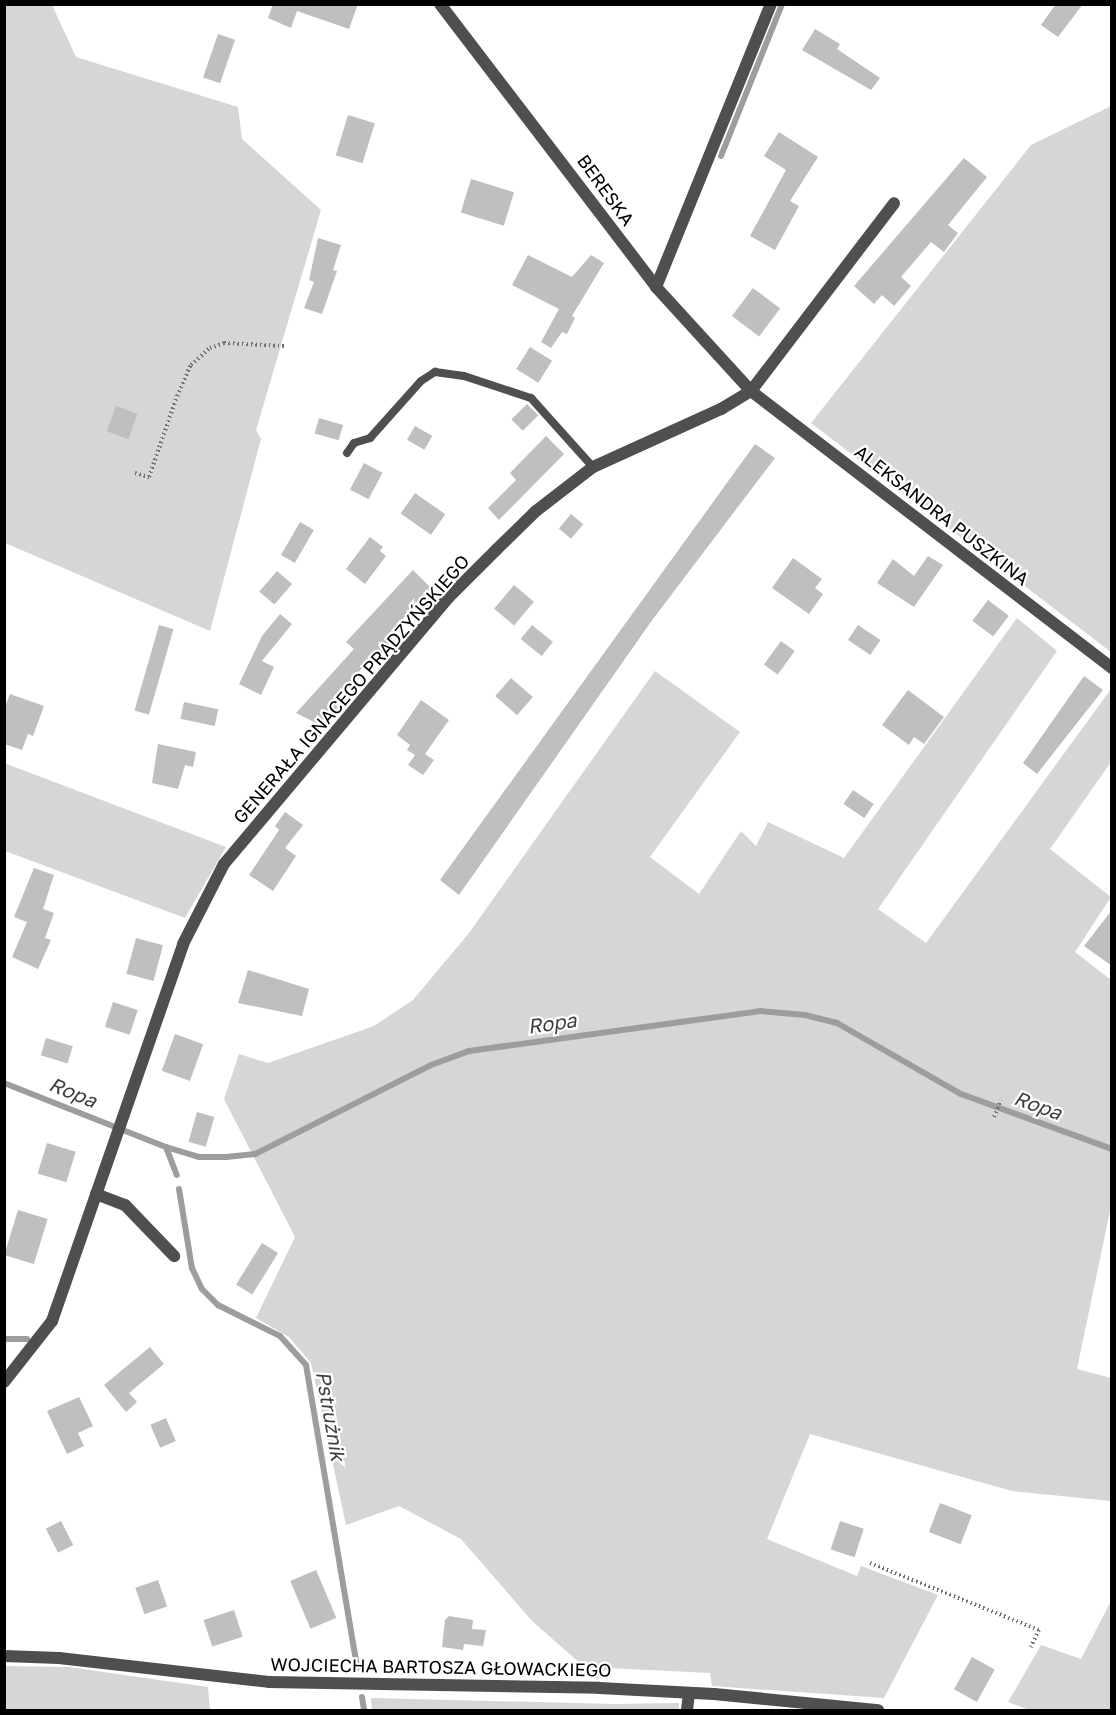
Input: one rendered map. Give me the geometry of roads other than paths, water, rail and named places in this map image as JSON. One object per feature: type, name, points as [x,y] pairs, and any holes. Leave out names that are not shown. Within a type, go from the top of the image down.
[{"type":"street","name":"BERESKA","points":[[440,4],[656,287],[751,391]]},
{"type":"street","points":[[656,287],[771,4]]},
{"type":"street","points":[[751,391],[894,203]]},
{"type":"street","name":"GENERAŁA IGNACEGO PRĄDZYŃSKIEGO","points":[[4,1382],[52,1321],[183,944],[224,864],[449,597],[536,511],[593,467],[721,409],[751,391]]},
{"type":"street","name":"ALEKSANDRA PUSZKINA","points":[[751,391],[1112,668]]},
{"type":"street","points":[[96,1194],[125,1205],[174,1256]]},
{"type":"street","name":"WOJCIECHA BARTOSZA GŁOWACKIEGO","points":[[4,1656],[59,1658],[269,1682],[689,1692],[878,1710]]},
{"type":"street","points":[[687,1710],[689,1692]]},
{"type":"lane","points":[[347,453],[354,443],[369,438],[421,381],[441,372],[531,398],[593,467]]},
{"type":"waterway","points":[[721,156],[782,4]]},
{"type":"waterway","name":"Ropa","points":[[4,1083],[166,1147],[199,1157],[226,1157],[255,1154],[431,1065],[469,1051],[760,1011],[805,1015],[837,1023],[961,1094],[1112,1149]]},
{"type":"waterway","name":"Pstrużnik","points":[[166,1147],[177,1175]]},
{"type":"waterway","name":"Pstrużnik","points":[[179,1189],[192,1268],[202,1289],[218,1305],[280,1336],[306,1365],[357,1668]]},
{"type":"waterway","points":[[4,1339],[27,1339]]},
{"type":"waterway","name":"Pstrużnik","points":[[362,1697],[364,1710]]}]
